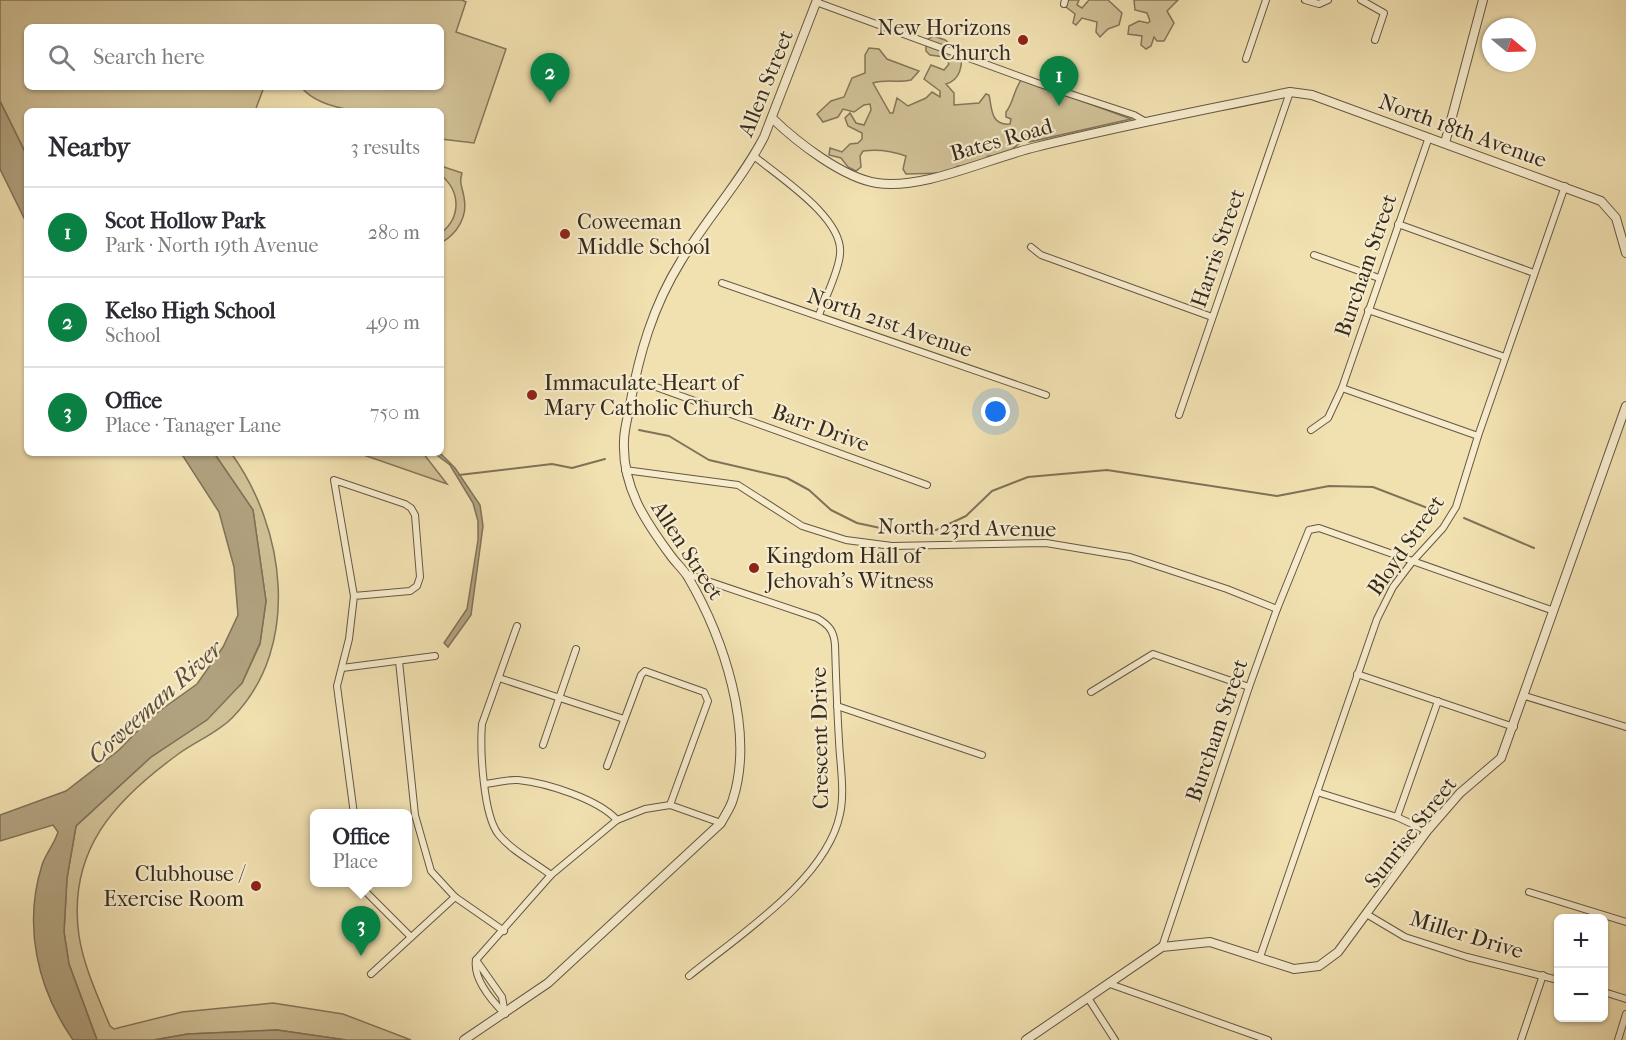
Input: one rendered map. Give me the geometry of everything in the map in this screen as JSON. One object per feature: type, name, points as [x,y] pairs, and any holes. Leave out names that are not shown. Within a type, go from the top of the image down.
[{"type":"street","points":[[1246,59],[1266,0]]},
{"type":"street","points":[[1305,0],[1318,4],[1328,0]]},
{"type":"street","points":[[1361,0],[1381,9],[1384,13],[1375,40]]},
{"type":"street","points":[[1445,143],[1482,0]]},
{"type":"street","points":[[816,1],[1040,84],[1134,115],[1146,122]]},
{"type":"street","name":"Allen Street","points":[[464,1040],[505,1014],[573,961],[721,823],[733,799],[740,751],[734,696],[713,624],[687,574],[672,558],[637,505],[625,470],[624,440],[634,379],[650,323],[663,292],[697,236],[754,156],[773,119],[816,1]]},
{"type":"street","name":"North 18th Avenue","points":[[1290,92],[1312,95],[1565,186],[1600,201],[1617,218],[1626,253]]},
{"type":"street","name":"Bates Road","points":[[773,119],[815,154],[865,179],[886,183],[928,178],[1033,147],[1290,92]]},
{"type":"street","name":"Harris Street","points":[[1179,415],[1290,92]]},
{"type":"street","name":"Burcham Street","points":[[1311,430],[1328,418],[1342,388],[1378,278],[1429,137]]},
{"type":"street","points":[[754,156],[809,201],[836,230],[841,253],[819,315]]},
{"type":"street","name":"Bloyd Street","points":[[1260,957],[1357,674],[1385,601],[1412,562],[1450,518],[1565,186]]},
{"type":"street","points":[[1398,224],[1534,273]]},
{"type":"street","points":[[1031,247],[1041,255],[1212,317]]},
{"type":"street","points":[[1314,255],[1378,278]]},
{"type":"street","name":"North 21st Avenue","points":[[722,283],[1046,395]]},
{"type":"street","points":[[1368,310],[1505,357]]},
{"type":"street","name":"Barr Drive","points":[[634,379],[927,484]]},
{"type":"street","points":[[1342,388],[1478,436]]},
{"type":"street","name":"Sunrise Street","points":[[1026,1040],[1162,947],[1210,942],[1294,969],[1319,966],[1338,952],[1368,915],[1427,831],[1460,793],[1501,758],[1514,727],[1626,406]]},
{"type":"street","name":"North 23rd Avenue","points":[[625,470],[738,485],[802,526],[846,540],[892,546],[1057,544],[1130,557],[1277,609]]},
{"type":"street","points":[[353,809],[337,686],[349,639],[354,596],[334,480],[405,504],[416,515],[420,577],[417,586],[410,591],[354,596]]},
{"type":"street","name":"Burcham Street","points":[[1162,947],[1249,687],[1306,534],[1312,528],[1319,528],[1412,562]]},
{"type":"street","points":[[1412,562],[1554,611]]},
{"type":"street","name":"Crescent Drive","points":[[687,574],[817,618],[828,625],[834,634],[840,813],[827,848],[810,873],[785,898],[689,976]]},
{"type":"street","points":[[517,626],[482,724],[485,784],[492,822],[497,832],[551,875]]},
{"type":"street","points":[[543,745],[576,649]]},
{"type":"street","points":[[1091,692],[1153,654],[1249,687]]},
{"type":"street","points":[[342,668],[435,656]]},
{"type":"street","points":[[399,661],[416,815],[431,871],[455,897],[504,931]]},
{"type":"street","points":[[607,766],[641,675],[645,671],[704,692],[707,696],[670,805]]},
{"type":"street","points":[[1357,674],[1514,727]]},
{"type":"street","points":[[499,678],[624,719]]},
{"type":"street","points":[[1525,696],[1626,727]]},
{"type":"street","points":[[1397,817],[1438,701]]},
{"type":"street","points":[[837,706],[982,755]]},
{"type":"street","points":[[485,784],[516,780],[540,784],[590,801],[608,811],[617,820]]},
{"type":"street","points":[[1317,792],[1397,817],[1427,831]]},
{"type":"street","points":[[505,1014],[502,997],[476,960],[504,931],[551,875],[617,820],[645,809],[670,805],[721,823]]},
{"type":"street","points":[[364,887],[411,937]]},
{"type":"street","points":[[1529,892],[1626,922]]},
{"type":"street","points":[[371,974],[455,897]]},
{"type":"street","name":"Miller Drive","points":[[1368,915],[1406,937],[1467,957],[1554,979]]},
{"type":"street","points":[[1521,1040],[1543,975]]},
{"type":"street","points":[[1110,984],[1268,1040]]},
{"type":"street","points":[[1608,993],[1626,999]]},
{"type":"street","points":[[1088,998],[1115,1040]]},
{"type":"street","points":[[1618,1040],[1626,1014]]},
{"type":"shaded area","points":[[0,0],[462,0],[466,2],[456,32],[506,49],[474,143],[444,139],[444,108],[342,108],[313,98],[304,90],[444,90],[444,24],[24,24],[24,90],[263,90],[256,108],[24,108],[24,150],[0,101]]},
{"type":"shaded area","points":[[1068,0],[1079,0],[1077,5],[1082,8],[1089,0],[1108,0],[1122,13],[1119,25],[1108,29],[1100,37],[1096,32],[1097,22],[1082,18],[1076,25],[1073,23],[1075,14],[1066,7]]},
{"type":"shaded area","points":[[1134,0],[1178,0],[1167,11],[1174,23],[1164,41],[1157,41],[1154,37],[1151,46],[1146,49],[1141,45],[1142,36],[1128,34],[1129,26],[1139,21],[1148,23],[1150,21],[1147,13],[1135,10]]},
{"type":"shaded area","points":[[934,36],[945,40],[961,52],[960,72],[955,79],[946,84],[954,93],[954,105],[979,103],[986,94],[989,95],[995,119],[1003,124],[1010,124],[1011,119],[1006,117],[1006,112],[1022,79],[1131,119],[1029,142],[1028,139],[1008,153],[988,156],[977,166],[958,166],[945,173],[906,174],[903,169],[906,156],[890,152],[863,151],[860,156],[861,167],[856,171],[848,167],[841,158],[829,155],[830,148],[842,152],[850,144],[858,143],[862,139],[862,133],[848,126],[845,118],[850,113],[856,123],[864,125],[871,110],[870,104],[854,112],[843,109],[838,117],[823,122],[817,114],[831,101],[844,97],[852,78],[865,73],[865,55],[869,48],[879,49],[887,59],[919,71],[911,80],[873,83],[890,113],[893,113],[897,98],[908,106],[926,98],[932,92],[940,97],[940,91],[924,79],[931,65],[944,70],[949,64],[945,57],[930,55],[926,51],[926,40]]},
{"type":"shaded area","points":[[0,101],[24,150],[24,218],[0,169]]},
{"type":"shaded area","points":[[444,167],[462,173],[461,182],[465,204],[463,217],[457,229],[444,241],[444,230],[452,220],[456,204],[448,182],[444,178]]},
{"type":"shaded area","points":[[183,456],[216,456],[253,510],[266,601],[260,643],[242,683],[207,720],[151,757],[76,826],[67,878],[64,932],[69,964],[97,1040],[73,1040],[50,999],[42,978],[34,933],[36,888],[42,865],[58,832],[53,825],[0,841],[0,815],[66,791],[119,750],[151,717],[197,684],[223,647],[238,615],[234,567],[219,512]]},
{"type":"shaded area","points":[[216,456],[233,456],[264,515],[274,550],[278,586],[277,622],[269,656],[255,688],[233,717],[154,772],[115,810],[100,831],[88,854],[80,878],[77,906],[81,948],[96,993],[110,1026],[114,1029],[182,1012],[273,1003],[343,1014],[411,1040],[346,1040],[277,1030],[188,1034],[154,1040],[97,1040],[69,964],[64,932],[67,878],[76,826],[151,757],[178,738],[242,683],[260,644],[266,601],[253,510]]},
{"type":"shaded area","points":[[367,456],[425,456],[447,484]]},
{"type":"shaded area","points":[[438,456],[443,456],[455,468],[480,505],[483,526],[471,615],[448,647],[444,643],[467,609],[478,540],[478,521],[473,503],[450,465]]},
{"type":"shaded area","points":[[277,1030],[346,1040],[154,1040],[188,1034]]},
{"type":"waterway","points":[[639,430],[669,436],[709,460],[787,478],[809,490],[831,510],[857,523],[899,532],[936,530],[966,516],[992,491],[1028,477],[1107,470],[1277,496],[1329,486],[1373,487],[1438,512]]},
{"type":"waterway","points":[[459,475],[552,464],[572,468],[605,459]]},
{"type":"waterway","points":[[1464,518],[1534,548]]},
{"type":"place","name":"New Horizons Church","points":[[1023,40]]},
{"type":"place","name":"Kelso High School","points":[[550,103]]},
{"type":"place","name":"Scot Hollow Park","points":[[1059,106]]},
{"type":"place","name":"Coweeman Middle School","points":[[565,234]]},
{"type":"place","name":"Immaculate Heart of Mary Catholic Church","points":[[532,395]]},
{"type":"place","name":"Kingdom Hall of Jehovah's Witness","points":[[754,568]]},
{"type":"place","name":"Clubhouse / Exercise Room","points":[[256,886]]},
{"type":"place","name":"Office","points":[[361,956]]},
{"type":"water label","name":"Coweeman River","points":[[155,702]]}]
